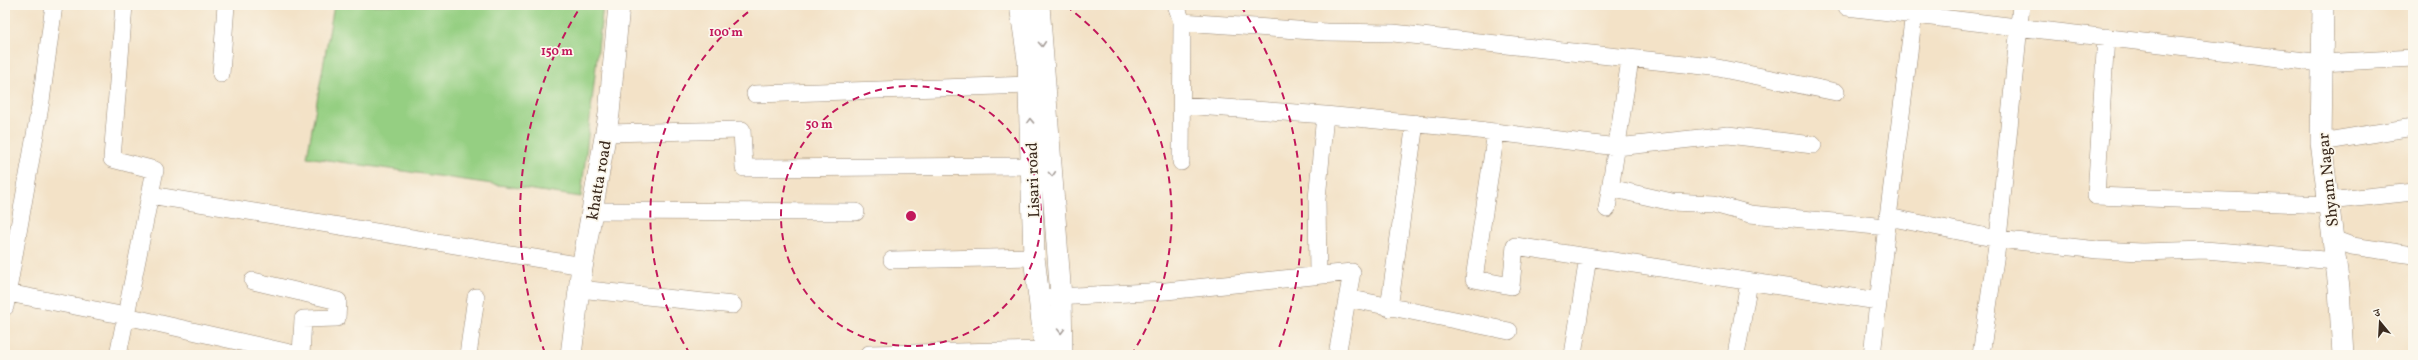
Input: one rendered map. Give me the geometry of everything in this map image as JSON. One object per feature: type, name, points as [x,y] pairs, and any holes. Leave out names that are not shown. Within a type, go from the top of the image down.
[{"type":"street","points":[[54,5],[42,101],[6,300],[126,316],[300,355],[303,319],[337,318],[338,301],[253,281]]},
{"type":"street","points":[[118,355],[155,170],[112,159],[124,5]]},
{"type":"street","points":[[221,74],[226,5]]},
{"type":"street","name":"khatta road","points":[[571,355],[582,266],[606,133],[619,5]]},
{"type":"street","name":"Lisari road","points":[[1020,5],[1028,60],[1034,257],[1039,298],[1051,353]]},
{"type":"street","name":"Lisari road","points":[[1039,5],[1061,297],[1051,353]]},
{"type":"street","points":[[1176,5],[1182,22],[1181,162]]},
{"type":"street","points":[[1847,5],[1847,7],[1914,10],[2020,27],[2322,63],[2413,58]]},
{"type":"street","points":[[1981,355],[1998,238],[2021,5]]},
{"type":"street","name":"Shyam Nagar","points":[[2323,5],[2322,142],[2336,261],[2343,355]]},
{"type":"street","points":[[1872,355],[1914,10]]},
{"type":"street","points":[[1182,22],[1326,32],[1394,33],[1630,60],[1713,67],[1836,92]]},
{"type":"street","points":[[2106,37],[2096,196],[2329,203],[2413,192]]},
{"type":"street","points":[[1607,209],[1630,60]]},
{"type":"street","points":[[755,94],[1029,85]]},
{"type":"street","points":[[1182,105],[1415,123],[1617,147],[1728,136],[1812,145]]},
{"type":"street","points":[[1318,275],[1317,199],[1325,115]]},
{"type":"street","points":[[1389,308],[1415,123]]},
{"type":"street","points":[[2322,142],[2413,127]]},
{"type":"street","points":[[606,133],[742,130],[744,168],[1032,166]]},
{"type":"street","points":[[1496,132],[1474,278],[1511,286],[1515,246],[1878,300]]},
{"type":"street","points":[[1610,188],[1672,202],[1714,204],[1750,214],[1887,222],[1998,238],[2098,250],[2142,252],[2205,250],[2336,261]]},
{"type":"street","points":[[150,195],[582,266]]},
{"type":"street","points":[[592,211],[856,212]]},
{"type":"street","points":[[2333,239],[2352,246],[2413,255]]},
{"type":"street","points":[[892,260],[1034,257]]},
{"type":"street","points":[[1574,355],[1588,257]]},
{"type":"street","points":[[1039,298],[1166,291],[1352,272],[1337,355]]},
{"type":"street","points":[[1736,355],[1750,282]]},
{"type":"street","points":[[579,289],[733,304]]},
{"type":"street","points":[[468,355],[476,297]]},
{"type":"street","points":[[1347,298],[1389,308],[1509,331]]},
{"type":"street","points":[[869,354],[1051,353]]},
{"type":"green space","points":[[334,5],[603,5],[581,197],[307,157]]}]
